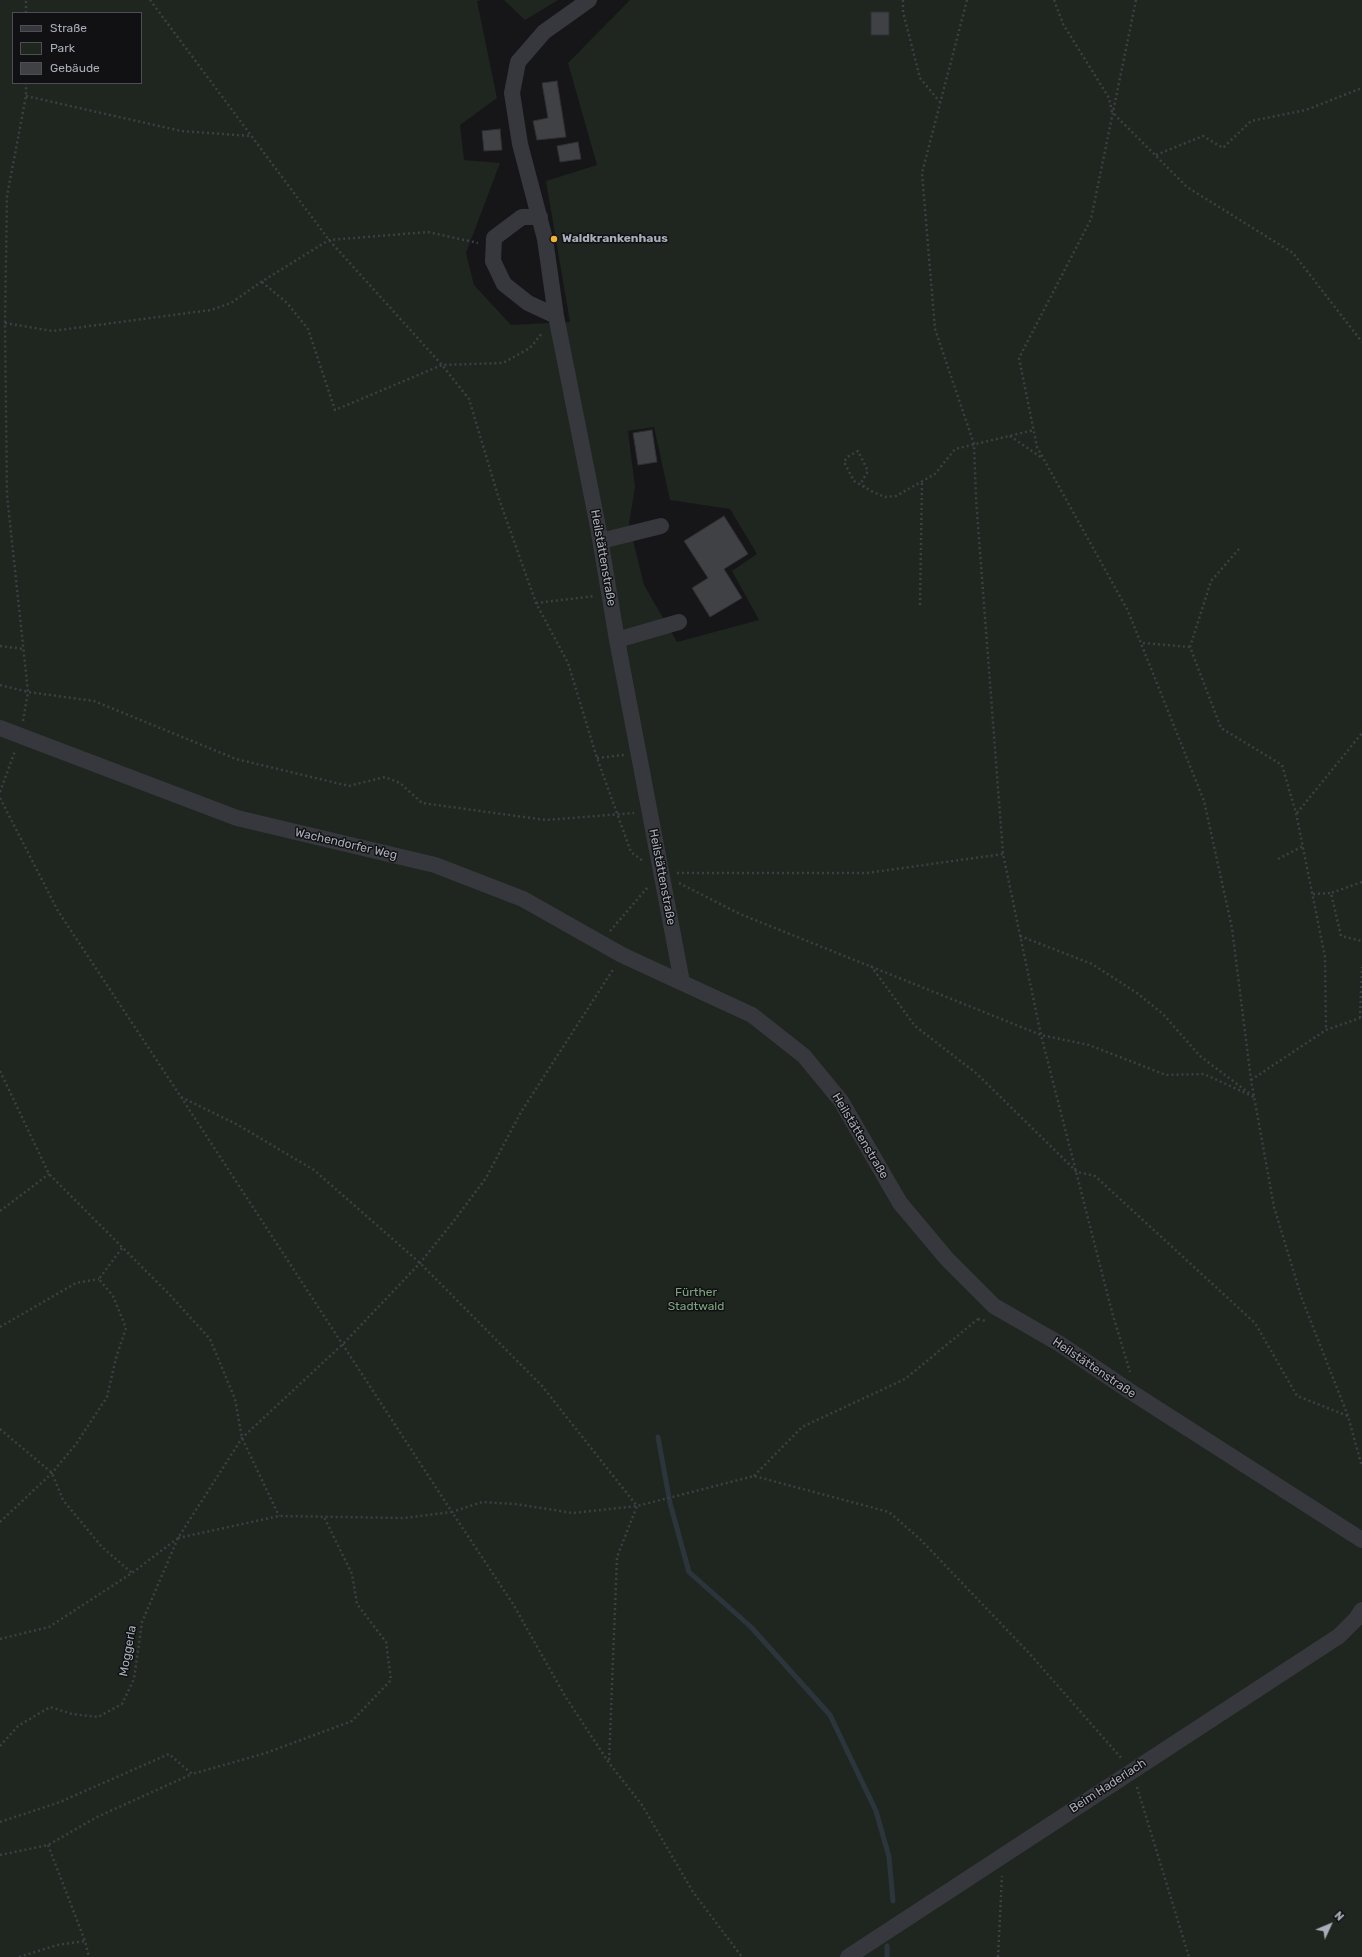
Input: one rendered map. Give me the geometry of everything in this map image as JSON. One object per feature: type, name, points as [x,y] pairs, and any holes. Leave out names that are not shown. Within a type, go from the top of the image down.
[{"type":"street","name":"Heilstättenstraße","points":[[589,0],[544,32],[518,62],[512,94],[520,144],[545,239],[556,316],[601,541],[617,640],[660,873],[682,982],[752,1015],[804,1056],[841,1101],[900,1203],[948,1259],[994,1306],[1060,1344],[1128,1390],[1362,1540]]},
{"type":"street","points":[[540,218],[522,218],[494,238],[493,261],[504,284],[528,304],[556,316]]},
{"type":"street","points":[[601,541],[662,526]]},
{"type":"street","points":[[617,640],[679,622]]},
{"type":"street","name":"Wachendorfer Weg","points":[[0,728],[20,734],[237,818],[435,865],[523,899],[622,955],[682,982]]},
{"type":"street","name":"Beim Haderlach","points":[[848,1957],[1339,1636],[1356,1619],[1362,1610]]},
{"type":"path","points":[[26,0],[26,12]]},
{"type":"path","points":[[903,0],[903,12],[920,78],[940,103]]},
{"type":"path","points":[[967,0],[922,173],[935,329],[974,444],[976,499],[1003,854],[1041,1035],[1112,1312],[1130,1372],[1128,1390]]},
{"type":"path","points":[[1054,0],[1063,24],[1109,98],[1112,112],[1188,187],[1293,253],[1362,342]]},
{"type":"path","points":[[1136,0],[1091,219],[1018,358],[1037,447],[1128,611],[1143,643],[1204,800],[1232,928],[1251,1080],[1274,1208],[1302,1299],[1348,1416],[1362,1467]]},
{"type":"path","points":[[0,792],[20,734],[28,692],[6,495],[5,323],[7,196],[26,96],[26,84]]},
{"type":"path","points":[[1156,155],[1203,136],[1223,148],[1251,121],[1306,110],[1362,88]]},
{"type":"path","points":[[26,96],[181,130],[252,136]]},
{"type":"path","points":[[5,323],[52,331],[211,310],[231,303],[261,282],[329,240],[428,232],[494,247]]},
{"type":"path","points":[[261,282],[287,303],[308,329],[335,410],[442,366],[503,363],[530,348],[556,316]]},
{"type":"path","points":[[864,487],[862,481],[868,471],[858,451],[847,457],[844,462],[854,481],[864,487],[885,497],[896,496],[922,483],[935,474],[955,449],[1034,430]]},
{"type":"path","points":[[1009,436],[1043,458]]},
{"type":"path","points":[[920,605],[922,483]]},
{"type":"path","points":[[1239,549],[1211,581],[1190,647],[1221,728],[1282,765],[1296,813],[1325,957],[1326,1030]]},
{"type":"path","points":[[536,603],[609,594]]},
{"type":"path","points":[[1143,643],[1190,647]]},
{"type":"path","points":[[0,646],[24,649]]},
{"type":"path","points":[[0,685],[28,692],[94,701],[236,759],[341,785],[349,786],[385,777],[400,783],[422,803],[546,820],[617,814]]},
{"type":"path","points":[[1296,813],[1362,733]]},
{"type":"path","points":[[597,758],[638,753]]},
{"type":"path","points":[[0,798],[58,911],[344,1343],[513,1604],[565,1696],[609,1763],[642,1805],[694,1892],[742,1957]]},
{"type":"path","points":[[1278,859],[1303,846]]},
{"type":"path","points":[[600,942],[660,873],[867,873],[1003,854]]},
{"type":"path","points":[[1313,894],[1331,893],[1362,882]]},
{"type":"path","points":[[1331,893],[1341,936],[1362,941]]},
{"type":"path","points":[[1020,936],[1092,964],[1137,993],[1163,1014],[1200,1056],[1254,1097]]},
{"type":"path","points":[[0,1639],[50,1627],[132,1573],[178,1538],[242,1438],[344,1343],[420,1263],[486,1178],[521,1112],[622,955]]},
{"type":"path","points":[[870,966],[915,1026],[976,1073],[1077,1172],[1095,1176],[1255,1323],[1297,1396],[1348,1416]]},
{"type":"path","points":[[1251,1080],[1326,1030],[1361,1019],[1362,967]]},
{"type":"path","points":[[0,1071],[49,1174],[169,1294],[210,1339],[235,1399],[242,1438],[279,1516]]},
{"type":"path","points":[[181,1096],[238,1125],[314,1170],[420,1263],[542,1386],[637,1506]]},
{"type":"path","points":[[0,1211],[49,1174]]},
{"type":"path","points":[[0,1327],[76,1283],[99,1279],[122,1248]]},
{"type":"path","points":[[0,1522],[52,1473],[76,1444],[107,1397],[116,1358],[126,1328],[113,1296],[99,1279]]},
{"type":"path","points":[[754,1476],[802,1427],[905,1379],[994,1306]]},
{"type":"path","points":[[0,1429],[52,1473],[63,1500],[102,1547],[132,1573]]},
{"type":"path","points":[[178,1538],[279,1516],[404,1518],[452,1512],[482,1502],[515,1504],[573,1512],[637,1506],[754,1476],[848,1503],[889,1512],[920,1539],[1029,1653],[1132,1770],[1189,1957]]},
{"type":"path","points":[[609,1763],[617,1557],[637,1506]]},
{"type":"path","points":[[0,1856],[48,1845],[97,1817],[192,1774],[266,1753],[352,1721],[391,1680],[386,1642],[358,1604],[352,1574],[324,1517]]},
{"type":"path","name":"Moggerla","points":[[0,1746],[18,1726],[50,1707],[72,1714],[98,1717],[122,1704],[134,1678],[142,1622],[178,1538]]},
{"type":"path","points":[[0,1822],[60,1802],[168,1754],[192,1774]]},
{"type":"path","points":[[48,1845],[85,1941],[89,1957]]},
{"type":"path","points":[[998,1957],[1003,1855]]},
{"type":"path","points":[[20,1957],[57,1945],[85,1941]]},
{"type":"green space","name":"Fürther Stadtwald","points":[[0,0],[482,0],[477,1],[497,98],[460,125],[464,160],[500,163],[466,253],[474,285],[511,325],[570,322],[546,181],[597,165],[568,63],[630,0],[1362,0],[1362,1957],[0,1957]],"holes":[[[654,427],[670,500],[730,509],[757,554],[732,571],[759,620],[677,642],[644,585],[629,524],[635,487],[628,431]]]},
{"type":"green space","points":[[504,0],[558,0],[525,20]]},
{"type":"building","points":[[871,12],[889,12],[889,35],[871,35]]},
{"type":"building","points":[[557,81],[566,137],[537,140],[533,121],[548,118],[542,83]]},
{"type":"building","points":[[500,129],[502,150],[484,151],[482,131]]},
{"type":"building","points":[[578,142],[581,159],[560,162],[557,146]]},
{"type":"building","points":[[652,430],[657,462],[638,465],[633,433]]},
{"type":"building","points":[[724,516],[748,554],[724,569],[742,598],[710,617],[692,588],[708,578],[684,541]]},
{"type":"waterway","points":[[658,1437],[670,1503],[689,1572],[751,1627],[830,1715],[876,1811],[889,1857],[893,1901]]},
{"type":"waterway","points":[[887,1946],[887,1957]]},
{"type":"place","name":"Waldkrankenhaus","points":[[554,239]]}]
